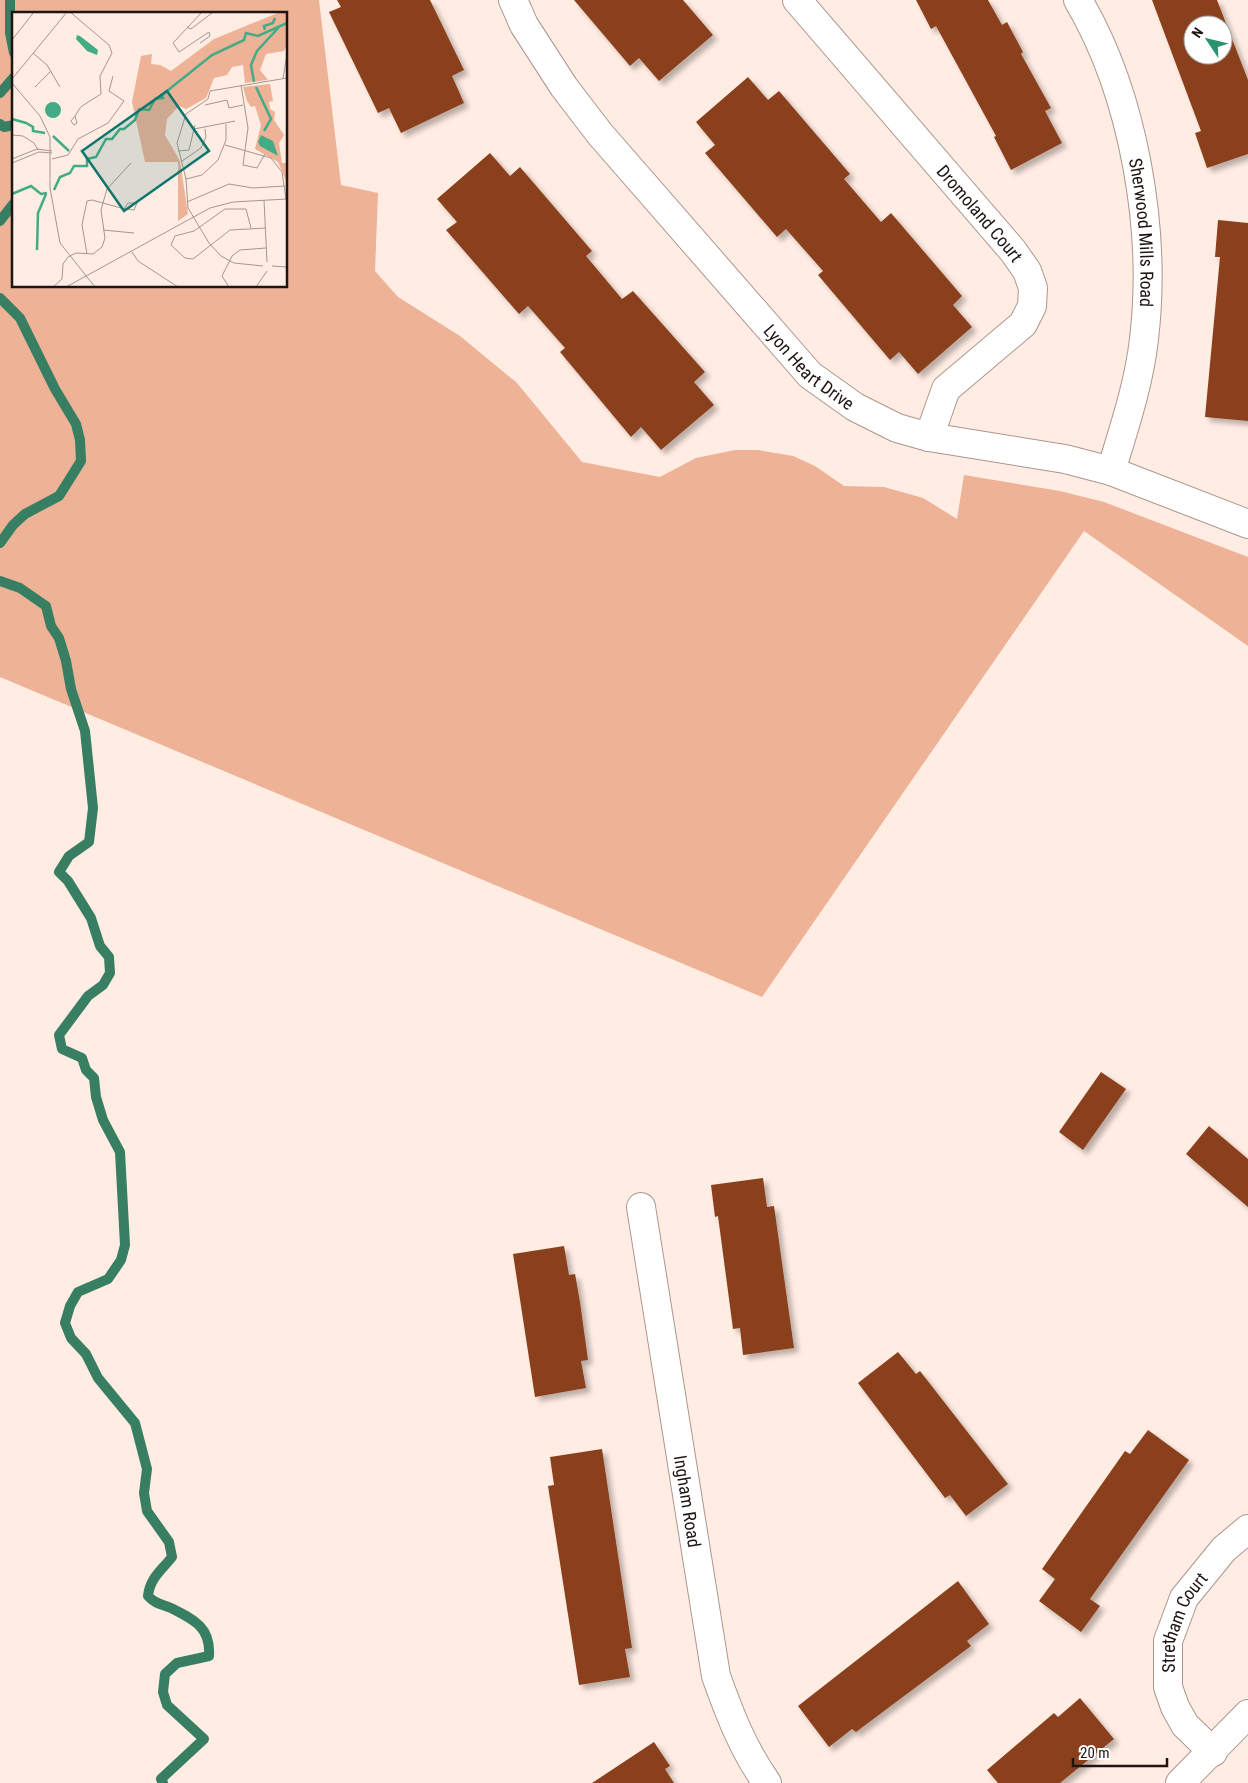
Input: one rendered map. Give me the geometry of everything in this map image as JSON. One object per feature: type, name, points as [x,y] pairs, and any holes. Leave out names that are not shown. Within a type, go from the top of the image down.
[{"type":"street","name":"Lyon Heart Drive","points":[[513,0],[529,33],[564,87],[600,134],[810,375],[855,407],[897,428],[929,437],[1064,459],[1111,471],[1248,524]]},
{"type":"street","name":"Dromoland Court","points":[[797,0],[1013,251],[1027,271],[1033,288],[1032,306],[1023,324],[946,389],[929,437]]},
{"type":"street","name":"Sherwood Mills Road","points":[[1078,0],[1114,78],[1133,143],[1144,204],[1147,275],[1144,338],[1134,394],[1111,471]]},
{"type":"street","name":"Ingham Road","points":[[641,1208],[716,1676],[729,1713],[749,1757],[767,1783]]},
{"type":"street","name":"Stretham Court","points":[[1213,1752],[1185,1726],[1175,1707],[1168,1687],[1168,1641],[1184,1598],[1224,1549],[1240,1533],[1248,1529]]},
{"type":"street","points":[[1180,1783],[1213,1752],[1248,1714]]},
{"type":"shaded area","points":[[0,0],[319,0],[341,185],[378,193],[375,271],[398,297],[460,336],[517,383],[582,462],[660,477],[696,458],[735,450],[758,450],[793,456],[815,466],[844,486],[884,487],[923,498],[957,519],[964,475],[1060,491],[1104,502],[1248,557],[1248,646],[1084,531],[762,997],[0,677]]},
{"type":"building","points":[[337,0],[430,0],[464,70],[452,76],[464,103],[401,133],[389,108],[378,113],[329,12],[341,7]]},
{"type":"building","points":[[574,0],[683,0],[713,35],[659,81],[639,58],[630,66]]},
{"type":"building","points":[[916,0],[988,0],[1002,25],[1007,22],[1023,52],[1021,54],[1051,108],[1045,111],[1062,143],[1011,170],[994,137],[996,136],[936,26],[931,29]]},
{"type":"building","points":[[1152,0],[1217,0],[1223,15],[1183,15],[1183,65],[1233,65],[1233,41],[1248,80],[1248,154],[1207,168],[1195,133],[1201,131]]},
{"type":"building","points":[[748,77],[768,100],[779,91],[850,174],[844,179],[881,222],[891,213],[962,296],[953,305],[972,327],[918,374],[899,352],[890,360],[818,275],[823,271],[786,229],[777,237],[705,153],[715,145],[696,122]]},
{"type":"building","points":[[490,153],[510,176],[520,167],[592,251],[586,256],[622,299],[633,291],[705,372],[694,382],[714,405],[661,450],[641,427],[631,437],[560,352],[565,348],[528,306],[519,314],[446,230],[457,222],[437,199]]},
{"type":"building","points":[[1218,220],[1248,223],[1248,421],[1205,417],[1220,257],[1215,257]]},
{"type":"building","points":[[1101,1072],[1126,1089],[1083,1150],[1059,1132]]},
{"type":"building","points":[[1209,1126],[1248,1159],[1248,1207],[1186,1154]]},
{"type":"building","points":[[763,1178],[767,1207],[774,1206],[794,1348],[743,1355],[740,1328],[733,1329],[718,1216],[715,1217],[711,1185]]},
{"type":"building","points":[[564,1246],[569,1275],[575,1274],[580,1302],[588,1360],[581,1361],[586,1388],[535,1397],[513,1254]]},
{"type":"building","points":[[898,1352],[916,1374],[920,1371],[1008,1484],[966,1516],[950,1495],[945,1498],[858,1383]]},
{"type":"building","points":[[1148,1430],[1189,1460],[1090,1599],[1100,1606],[1081,1632],[1039,1601],[1055,1579],[1042,1569],[1125,1451],[1130,1454]]},
{"type":"building","points":[[602,1449],[632,1648],[625,1649],[630,1677],[579,1685],[548,1486],[554,1485],[550,1457]]},
{"type":"building","points":[[958,1581],[989,1624],[967,1641],[971,1646],[856,1732],[852,1729],[829,1747],[798,1706]]},
{"type":"building","points":[[1080,1698],[1114,1739],[1060,1783],[998,1783],[987,1770],[1054,1713],[1058,1717]]},
{"type":"building","points":[[654,1742],[670,1766],[665,1769],[674,1783],[592,1783]]},
{"type":"waterway","points":[[10,0],[10,33],[12,43]]},
{"type":"waterway","points":[[0,93],[12,79]]},
{"type":"waterway","points":[[0,124],[4,127],[12,125]]},
{"type":"waterway","points":[[0,221],[12,206]]},
{"type":"waterway","points":[[0,298],[20,318],[55,389],[76,424],[80,440],[81,461],[59,496],[25,514],[13,525],[0,543]]},
{"type":"waterway","points":[[0,581],[20,588],[46,606],[51,626],[59,638],[66,661],[71,689],[85,731],[93,808],[89,842],[69,856],[59,872],[68,881],[91,918],[100,946],[109,957],[110,973],[103,985],[88,996],[59,1035],[62,1049],[82,1058],[86,1070],[94,1078],[96,1097],[103,1120],[120,1152],[125,1245],[121,1260],[108,1279],[78,1292],[70,1306],[65,1323],[71,1338],[86,1354],[98,1378],[135,1423],[147,1469],[144,1493],[147,1511],[169,1542],[172,1557],[154,1579],[148,1596],[194,1621],[204,1632],[209,1646],[209,1656],[177,1663],[165,1674],[163,1692],[167,1705],[204,1739],[161,1779],[163,1783]]}]
